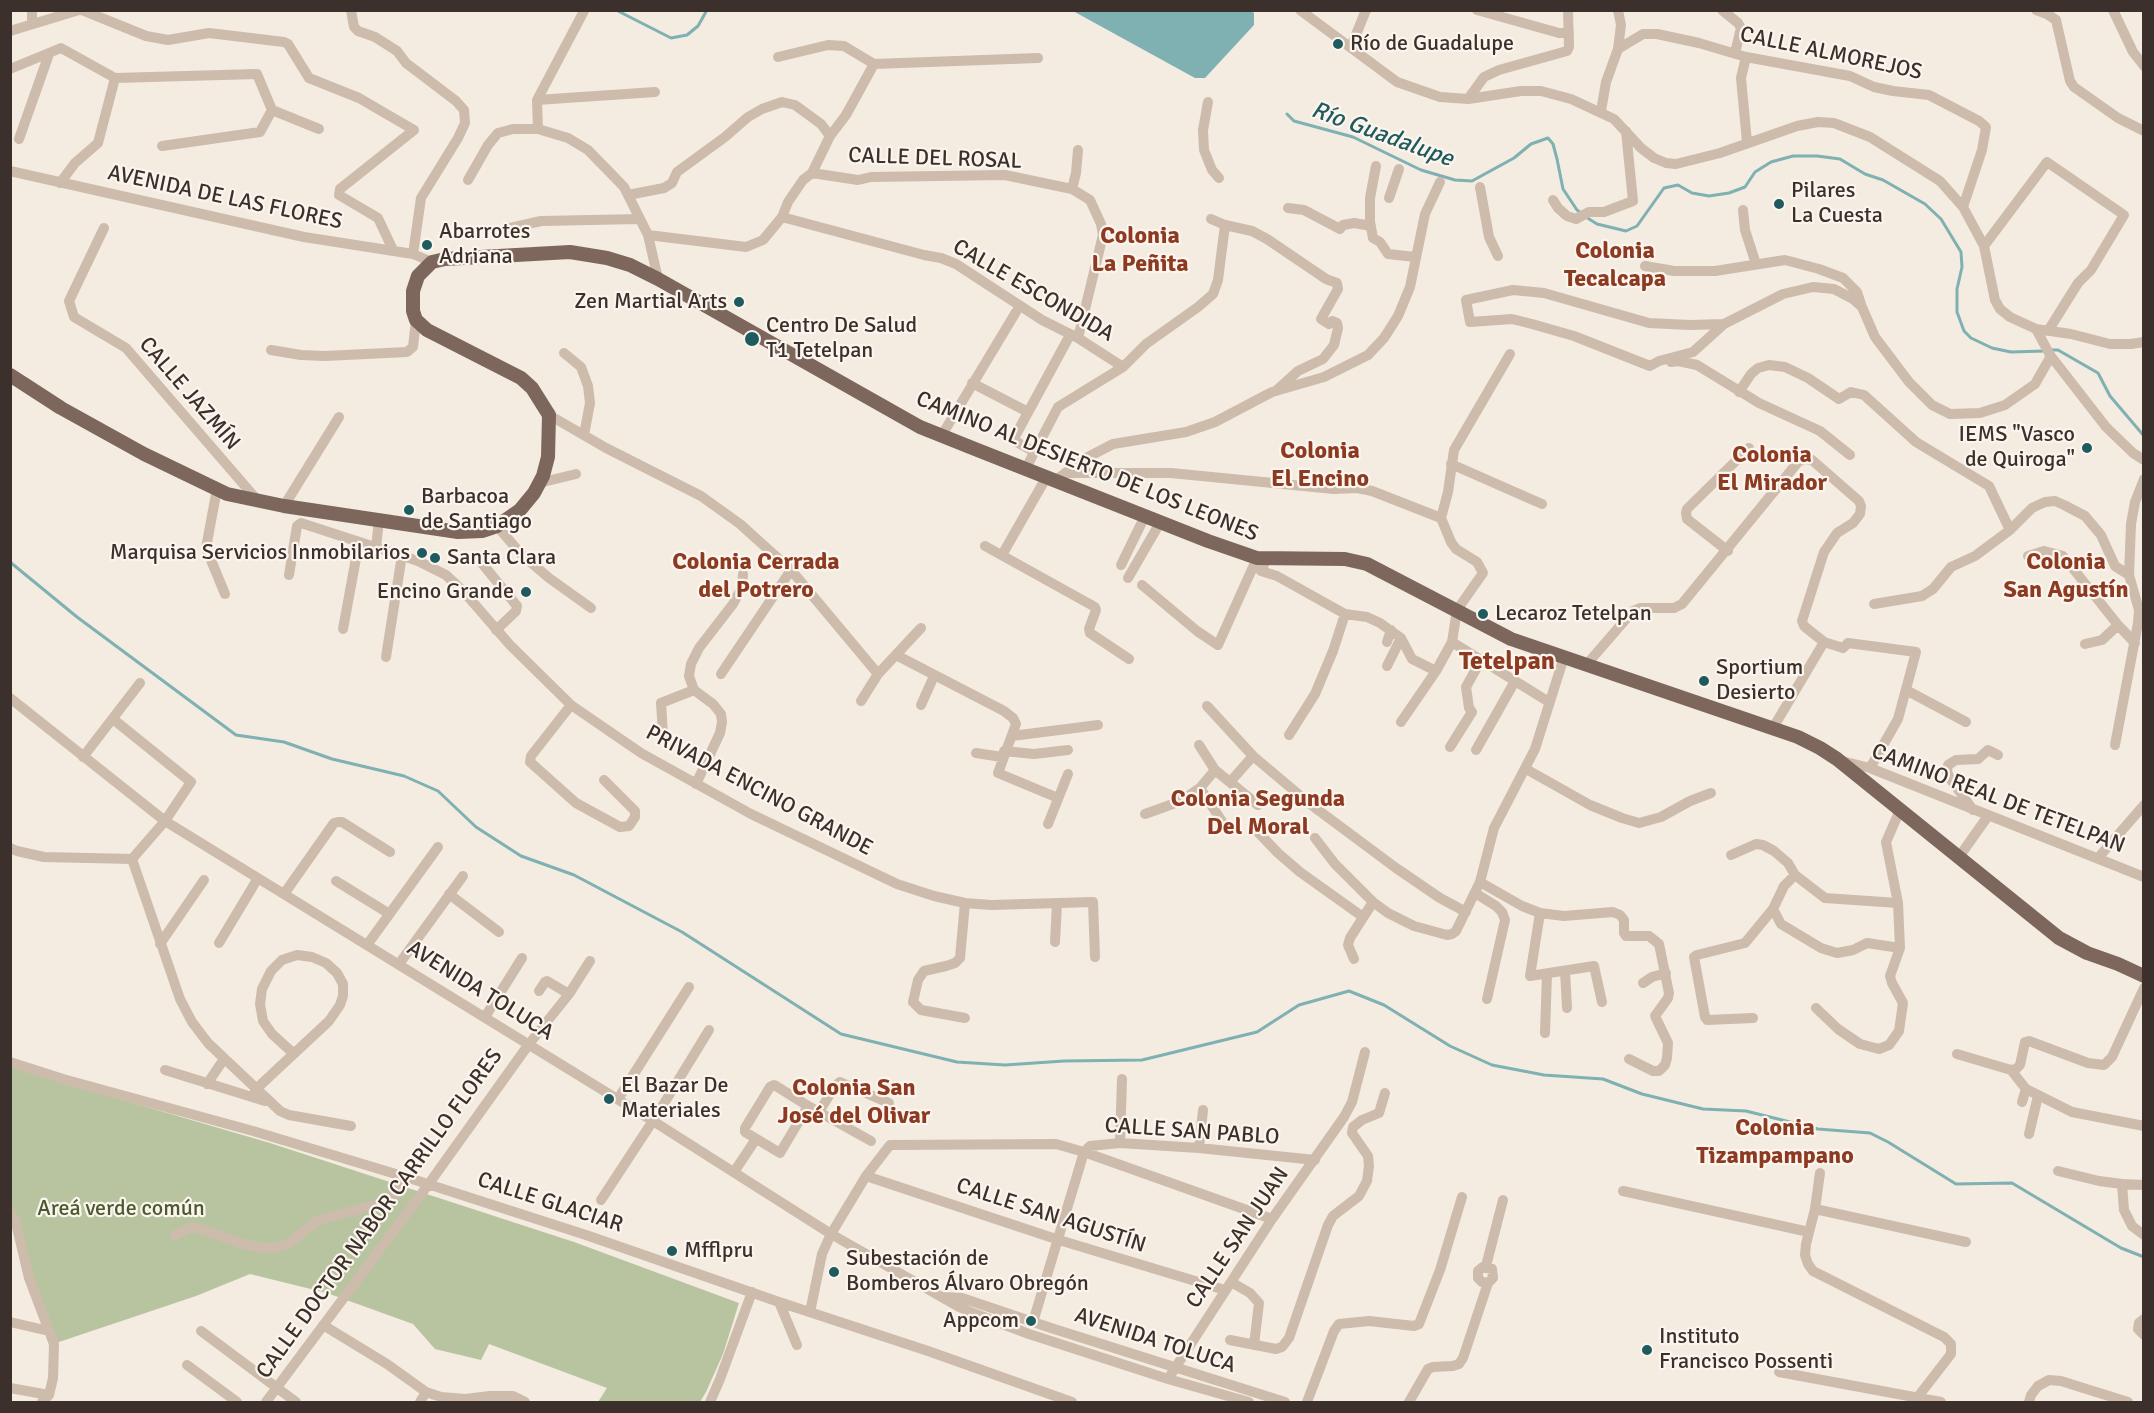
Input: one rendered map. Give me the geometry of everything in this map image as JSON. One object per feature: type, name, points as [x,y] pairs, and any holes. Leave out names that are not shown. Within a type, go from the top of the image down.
[{"type":"main road","name":"CAMINO AL DESIERTO DE LOS LEONES","points":[[432,262],[445,259],[570,252],[607,258],[630,265],[920,427],[1025,470],[1055,477],[1208,541],[1262,558],[1344,559],[1367,564],[1511,639],[1773,728],[1820,748],[1837,759],[2059,938],[2087,953],[2144,976]]},
{"type":"main road","points":[[10,375],[61,408],[217,489],[284,506],[458,532],[482,531],[497,526],[520,510],[534,493],[548,457],[549,415],[532,388],[521,378],[428,330],[416,320],[413,311],[413,291],[418,276],[432,262]]},
{"type":"street","points":[[32,10],[32,24]]},
{"type":"street","points":[[351,10],[354,27],[358,31],[375,37],[392,47],[406,63],[456,101],[464,110],[465,123],[458,138],[421,198],[413,254]]},
{"type":"street","points":[[1300,10],[1397,82],[1440,97],[1467,99],[1521,91],[1541,91],[1571,99],[1614,119],[1641,148],[1654,158],[1666,163],[1677,164],[1720,153],[1797,126],[1818,122],[1834,123],[1870,137],[1940,182],[1963,207],[1984,246],[1995,300],[2000,309],[2010,317],[2042,330],[2110,344],[2144,342]]},
{"type":"street","points":[[1351,47],[1366,10]]},
{"type":"street","points":[[1477,10],[1559,33],[1569,33]]},
{"type":"street","points":[[1497,10],[1559,27],[1569,33]]},
{"type":"street","points":[[1467,99],[1484,77],[1567,51],[1569,47],[1568,10]]},
{"type":"street","points":[[1601,111],[1606,82],[1618,49],[1621,25],[1618,10]]},
{"type":"street","points":[[2036,10],[2056,20],[2070,81],[2074,87],[2118,118],[2144,131]]},
{"type":"street","points":[[2113,10],[2133,52],[2144,66]]},
{"type":"street","points":[[10,31],[63,13],[84,11],[103,14],[146,36],[168,40],[209,33],[288,44],[309,78],[359,98],[414,130],[340,189],[339,195],[378,218],[393,250]]},
{"type":"street","points":[[538,129],[537,99],[584,11]]},
{"type":"street","points":[[1724,11],[1741,28],[1741,78],[1747,142]]},
{"type":"street","name":"CALLE ALMOREJOS","points":[[1618,49],[1643,34],[1656,34],[1741,55],[1850,76],[1874,87],[1929,95],[1979,121],[1986,127],[1979,160],[1963,207]]},
{"type":"street","points":[[778,57],[828,45],[844,46],[874,64],[1038,58]]},
{"type":"street","points":[[10,69],[62,48],[115,78],[257,74],[272,110],[319,129]]},
{"type":"street","points":[[19,140],[49,54]]},
{"type":"street","points":[[648,235],[746,247],[763,240],[782,217],[803,180],[812,173],[830,136],[846,116],[874,64]]},
{"type":"street","points":[[60,183],[75,163],[98,143],[115,78]]},
{"type":"street","points":[[537,99],[655,92]]},
{"type":"street","points":[[628,195],[664,188],[672,183],[677,171],[725,137],[748,117],[782,102],[795,105],[820,124],[830,136]]},
{"type":"street","points":[[1208,102],[1203,130],[1204,150],[1212,170],[1219,178]]},
{"type":"street","points":[[162,146],[260,132],[272,110]]},
{"type":"street","points":[[468,180],[498,133],[513,129],[538,129],[568,138],[588,150],[624,187],[648,235],[658,279]]},
{"type":"street","points":[[1553,200],[1567,216],[1578,218],[1589,212],[1604,212],[1633,201],[1626,130]]},
{"type":"street","points":[[1071,189],[1076,173],[1078,150]]},
{"type":"street","points":[[1984,246],[2047,162],[2124,215],[2091,270],[2078,283],[2042,330],[2044,345],[2050,356],[2106,427],[2133,453],[2144,460]]},
{"type":"street","points":[[1376,166],[1370,198],[1373,238],[1380,242],[1388,254],[1415,257]]},
{"type":"street","points":[[1389,198],[1399,169]]},
{"type":"street","name":"AVENIDA DE LAS FLORES","points":[[10,171],[304,237],[413,254],[432,262]]},
{"type":"street","name":"CALLE DEL ROSAL","points":[[812,173],[858,180],[871,177],[1005,175],[1071,189],[1090,200],[1101,224],[1103,235],[1074,336],[1013,440],[1035,452]]},
{"type":"street","points":[[1002,555],[1055,477],[1113,444],[1186,432],[1215,422],[1276,391],[1332,374],[1368,355],[1384,338],[1398,316],[1410,287],[1425,214],[1440,182]]},
{"type":"street","points":[[1480,187],[1489,237],[1498,256]]},
{"type":"street","points":[[1287,208],[1304,210],[1340,229],[1344,225],[1354,223],[1371,226]]},
{"type":"street","points":[[1743,210],[1745,230],[1756,264]]},
{"type":"street","name":"CALLE ESCONDIDA","points":[[782,217],[941,258],[956,264],[1042,320],[1074,336],[1123,367]]},
{"type":"street","points":[[510,228],[541,221],[640,219]]},
{"type":"street","points":[[1210,219],[1252,231],[1326,279],[1337,283],[1338,289],[1322,320],[1329,324],[1332,321],[1337,323],[1334,345],[1323,358],[1298,371],[1276,391]]},
{"type":"street","points":[[1025,470],[1059,407],[1123,367],[1146,344],[1213,294],[1218,280],[1225,225]]},
{"type":"street","name":"CALLE JAZMÍN","points":[[104,228],[69,301],[74,317],[126,348],[258,501]]},
{"type":"street","points":[[1645,266],[1674,271],[1715,271],[1785,260],[1843,278],[1857,292],[1875,337],[1909,382],[1932,405],[1950,414],[1980,413],[2006,405],[2035,384],[2050,356]]},
{"type":"street","points":[[1647,365],[1693,352],[1724,324],[1783,294],[1813,287],[1834,290],[1853,299],[1862,307]]},
{"type":"street","points":[[1724,324],[1649,323],[1544,293],[1513,290],[1466,300],[1470,322],[1512,320],[1574,336],[1647,365],[1678,361],[1697,365],[1739,392],[1820,431],[1850,455]]},
{"type":"street","points":[[942,435],[1016,312]]},
{"type":"street","points":[[271,350],[313,356],[390,355],[408,352],[413,347],[416,320]]},
{"type":"street","points":[[564,352],[580,367],[588,386],[590,403],[584,435]]},
{"type":"street","points":[[1401,722],[1436,671],[1452,642],[1457,610],[1484,573],[1477,562],[1456,549],[1441,518],[1448,492],[1454,450],[1510,354]]},
{"type":"street","points":[[1739,392],[1751,374],[1758,368],[1769,364],[1785,367],[1808,378],[1839,399],[1851,392],[1864,395],[1916,442],[1989,486],[2010,530]]},
{"type":"street","points":[[972,382],[1028,412]]},
{"type":"street","points":[[549,415],[626,459],[701,496],[740,524],[791,570],[878,674]]},
{"type":"street","points":[[284,506],[339,417]]},
{"type":"street","points":[[1728,551],[1687,519],[1686,513],[1687,509],[1749,448]]},
{"type":"street","points":[[1587,664],[1633,611],[1640,608],[1674,608],[1682,604],[1728,551],[1798,462],[1805,459],[1812,460],[1859,501],[1861,506],[1860,513],[1853,523],[1837,533],[1824,552],[1802,621],[1806,630],[1824,642],[1843,648],[1848,643],[1916,652],[1898,719],[1870,768]]},
{"type":"street","points":[[1451,464],[1542,504]]},
{"type":"street","points":[[1055,477],[1171,473],[1334,489],[1357,488],[1372,491],[1441,518]]},
{"type":"street","points":[[539,483],[576,474]]},
{"type":"street","points":[[2115,746],[2141,608],[2129,575],[2131,524],[2135,502],[2144,479]]},
{"type":"street","points":[[217,489],[206,548],[225,594]]},
{"type":"street","points":[[1874,604],[1922,596],[1933,589],[1952,567],[1975,556],[2010,530],[2032,508],[2045,502],[2055,501],[2085,516],[2101,535],[2115,566],[2129,575]]},
{"type":"street","points":[[1120,565],[1145,516]]},
{"type":"street","points":[[376,547],[379,520]]},
{"type":"street","points":[[1128,578],[1161,521]]},
{"type":"street","name":"PRIVADA ENCINO GRANDE","points":[[289,575],[298,524],[418,561],[446,575],[464,592],[496,630],[571,705],[641,753],[751,814],[897,884],[934,897],[992,905],[1093,902],[1095,957]]},
{"type":"street","points":[[497,526],[521,554],[549,578],[591,608]]},
{"type":"street","points":[[343,629],[359,542]]},
{"type":"street","points":[[985,546],[1095,607],[1089,631],[1130,659]]},
{"type":"street","points":[[2028,556],[2044,550],[2063,556],[2135,643]]},
{"type":"street","points":[[386,657],[402,555]]},
{"type":"street","points":[[477,556],[517,606],[516,611],[496,630]]},
{"type":"street","points":[[1262,558],[1261,571],[1297,586],[1346,614],[1367,617],[1392,630],[1401,638],[1412,659]]},
{"type":"street","points":[[1142,585],[1197,631],[1218,645],[1262,558]]},
{"type":"street","points":[[722,674],[791,570]]},
{"type":"street","points":[[696,784],[720,733],[722,722],[721,714],[713,704],[694,690],[689,676],[691,664],[699,648],[733,604],[744,574]]},
{"type":"street","points":[[1289,735],[1315,694],[1346,614]]},
{"type":"street","points":[[2085,644],[2102,640],[2118,625]]},
{"type":"street","points":[[861,701],[878,674],[921,628]]},
{"type":"street","points":[[1387,642],[1392,630]]},
{"type":"street","points":[[1388,666],[1401,638]]},
{"type":"street","points":[[1452,642],[1549,702]]},
{"type":"street","points":[[1773,728],[1824,642]]},
{"type":"street","points":[[1394,654],[1412,659],[1436,671]]},
{"type":"street","points":[[896,655],[1004,711],[1013,718],[1016,724],[1003,754],[998,774],[1058,798]]},
{"type":"street","points":[[1315,838],[1335,864],[1373,902],[1388,913],[1414,926],[1447,935],[1456,931],[1480,882],[1494,828],[1536,749],[1564,657]]},
{"type":"street","points":[[1450,747],[1472,712],[1466,687],[1481,660]]},
{"type":"street","points":[[921,705],[934,676]]},
{"type":"street","points":[[1476,750],[1515,681]]},
{"type":"street","points":[[83,757],[140,683]]},
{"type":"street","points":[[663,734],[661,703],[694,690]]},
{"type":"street","points":[[1906,690],[1966,722]]},
{"type":"street","name":"AVENIDA TOLUCA","points":[[10,698],[165,820],[618,1099],[831,1234],[959,1307],[1029,1334],[1168,1379],[1249,1402]]},
{"type":"street","points":[[571,705],[531,756],[530,762],[576,803],[620,827],[629,826],[635,818],[635,811],[604,780]]},
{"type":"street","points":[[1207,706],[1253,756],[1310,804],[1440,898],[1466,912]]},
{"type":"street","points":[[113,719],[191,782],[165,820],[132,859]]},
{"type":"street","points":[[1012,736],[1098,725]]},
{"type":"street","points":[[1198,745],[1215,770],[1258,805]]},
{"type":"street","points":[[976,753],[1034,754],[1068,750]]},
{"type":"street","points":[[1973,810],[1949,777],[1948,765],[1956,760],[1978,759],[1988,750],[1998,755]]},
{"type":"street","points":[[1230,782],[1253,756]]},
{"type":"street","name":"CAMINO REAL DE TETELPAN","points":[[1837,759],[1870,768],[2144,877]]},
{"type":"street","points":[[1526,769],[1590,805],[1639,823],[1661,817],[1690,801],[1711,793]]},
{"type":"street","points":[[1145,814],[1181,801],[1200,788],[1215,770]]},
{"type":"street","points":[[1048,824],[1068,774]]},
{"type":"street","points":[[1200,788],[1227,829]]},
{"type":"street","points":[[2098,858],[2144,805]]},
{"type":"street","points":[[1816,1008],[1860,1044],[1879,1049],[1889,1045],[1899,1031],[1903,1003],[1890,976],[1900,948],[1898,903],[1886,842],[1900,810]]},
{"type":"street","points":[[1959,857],[1988,816]]},
{"type":"street","points":[[284,894],[334,823],[342,822],[390,852]]},
{"type":"street","points":[[1253,826],[1278,853],[1300,872],[1363,916]]},
{"type":"street","points":[[1731,855],[1756,844],[1763,845],[1774,850],[1788,863],[1795,875],[1825,898],[1898,903]]},
{"type":"street","points":[[367,945],[438,847]]},
{"type":"street","points":[[10,848],[44,857],[132,859]]},
{"type":"street","points":[[132,859],[180,999],[192,1022],[255,1090],[280,1112],[351,1126]]},
{"type":"street","points":[[1753,1017],[1707,1020],[1694,957],[1745,943],[1773,909],[1784,886],[1795,875]]},
{"type":"street","points":[[399,964],[463,876]]},
{"type":"street","points":[[219,943],[258,878]]},
{"type":"street","points":[[160,944],[204,880]]},
{"type":"street","points":[[336,881],[388,913]]},
{"type":"street","points":[[1480,882],[1522,906],[1540,913],[1564,916],[1613,912],[1624,920],[1626,936],[1649,936],[1659,944],[1666,973],[1668,998],[1655,1017],[1668,1043],[1669,1051],[1665,1065],[1659,1071],[1653,1071],[1629,1059]]},
{"type":"street","points":[[1475,893],[1496,906],[1502,912],[1505,920],[1487,999]]},
{"type":"street","points":[[449,894],[499,932]]},
{"type":"street","points":[[1353,959],[1348,945],[1373,902]]},
{"type":"street","points":[[965,903],[960,958],[955,963],[924,971],[918,980],[913,1002],[921,1010],[965,1018]]},
{"type":"street","points":[[1055,942],[1058,904]]},
{"type":"street","points":[[1773,909],[1781,924],[1821,948],[1838,952],[1853,950],[1867,943],[1900,948]]},
{"type":"street","points":[[1540,913],[1530,974],[1532,976],[1595,967],[1602,1002]]},
{"type":"street","points":[[255,1090],[329,1021],[343,996],[343,984],[337,973],[326,963],[312,957],[297,955],[282,960],[271,971],[262,989],[260,1004],[263,1021],[272,1034],[293,1053]]},
{"type":"street","points":[[485,1017],[522,958]]},
{"type":"street","name":"CALLE DOCTOR NABOR CARRILLO FLORES","points":[[266,1402],[428,1185],[529,1044],[569,994],[590,961]]},
{"type":"street","points":[[1565,971],[1567,1008]]},
{"type":"street","points":[[1642,983],[1666,973]]},
{"type":"street","points":[[1545,1033],[1547,974]]},
{"type":"street","points":[[539,991],[548,981],[569,994]]},
{"type":"street","points":[[618,1099],[689,987]]},
{"type":"street","points":[[1957,1054],[2011,1070],[2020,1065],[2025,1042],[2030,1041],[2088,1063],[2104,1065],[2112,1057],[2144,988]]},
{"type":"street","points":[[601,1200],[709,1030]]},
{"type":"street","name":"CALLE SAN JUAN","points":[[1168,1379],[1272,1219],[1334,1134],[1352,1102],[1365,1052]]},
{"type":"street","points":[[207,1084],[225,1059]]},
{"type":"street","name":"CALLE GLACIAR","points":[[10,1062],[409,1178],[654,1257],[1072,1402]]},
{"type":"street","points":[[165,1070],[268,1102]]},
{"type":"street","points":[[2011,1070],[2026,1089],[2072,1112],[2144,1126]]},
{"type":"street","points":[[1120,1143],[1122,1079]]},
{"type":"street","points":[[819,1113],[835,1086],[840,1082],[890,1103]]},
{"type":"street","points":[[808,1106],[780,1154],[745,1132],[745,1128],[770,1087],[776,1086],[808,1106],[819,1113],[871,1141]]},
{"type":"street","points":[[2022,1102],[2026,1089]]},
{"type":"street","points":[[1230,1340],[1276,1349],[1282,1347],[1289,1338],[1328,1225],[1333,1216],[1359,1196],[1367,1181],[1368,1156],[1352,1133],[1353,1127],[1362,1120],[1379,1113],[1385,1093]]},
{"type":"street","points":[[2029,1134],[2038,1096]]},
{"type":"street","points":[[1199,1148],[1203,1110]]},
{"type":"street","points":[[734,1172],[756,1139]]},
{"type":"street","name":"CALLE SAN PABLO","points":[[810,1312],[822,1254],[831,1234],[866,1176],[887,1148],[895,1144],[1035,1143],[1056,1144],[1084,1152],[1090,1146],[1120,1143],[1199,1148],[1315,1160]]},
{"type":"street","points":[[1033,1322],[1084,1152],[1272,1219]]},
{"type":"street","points":[[2058,1171],[2099,1181],[2144,1185]]},
{"type":"street","points":[[1820,1173],[1805,1255],[1813,1270],[1944,1337],[1951,1344],[1951,1354],[1917,1398]]},
{"type":"street","name":"CALLE SAN AGUSTÍN","points":[[866,1176],[1059,1240],[1250,1293],[1259,1303],[1254,1345]]},
{"type":"street","points":[[175,1235],[190,1228],[198,1228],[243,1244],[263,1248],[279,1247],[291,1242],[318,1220],[375,1205],[391,1198],[409,1178]]},
{"type":"street","points":[[2126,1184],[2124,1210],[2132,1226],[2144,1235]]},
{"type":"street","points":[[1623,1191],[1809,1232]]},
{"type":"street","points":[[1307,1402],[1334,1331],[1339,1324],[1369,1321],[1414,1326],[1419,1324],[1440,1270],[1462,1197]]},
{"type":"street","points":[[1409,1402],[1428,1369],[1453,1366],[1459,1364],[1463,1358],[1488,1282],[1493,1278],[1493,1272],[1486,1266],[1503,1200]]},
{"type":"street","points":[[1815,1209],[1966,1242]]},
{"type":"street","points":[[10,1212],[15,1219],[29,1278],[54,1344],[53,1378],[45,1399],[10,1388]]},
{"type":"street","points":[[710,1402],[752,1292]]},
{"type":"street","name":"AVENIDA TOLUCA","points":[[944,1297],[962,1298],[1285,1402]]},
{"type":"street","points":[[779,1302],[796,1345]]},
{"type":"street","points":[[2144,1318],[2139,1323],[2138,1329],[2144,1335]]},
{"type":"street","points":[[10,1322],[49,1331]]},
{"type":"street","points":[[323,1325],[387,1364],[426,1392],[441,1397],[465,1399],[513,1396],[525,1402]]},
{"type":"street","points":[[201,1331],[296,1402]]},
{"type":"street","points":[[187,1365],[237,1402]]},
{"type":"street","points":[[1779,1372],[1941,1402]]},
{"type":"street","points":[[2029,1402],[2038,1386],[2049,1380],[2061,1381],[2127,1402]]},
{"type":"street","points":[[420,1402],[426,1392]]},
{"type":"green space","name":"Areá verde común","points":[[10,1067],[270,1143],[574,1242],[739,1303],[723,1354],[700,1402],[598,1402],[607,1388],[489,1344],[481,1360],[435,1349],[413,1324],[327,1293],[250,1274],[196,1296],[56,1343],[11,1212]]},
{"type":"water","points":[[1073,11],[1251,11],[1254,13],[1254,25],[1205,78],[1195,78]]},
{"type":"waterway","name":"Río Guadalupe","points":[[616,10],[671,38],[687,35],[698,26],[707,10]]},
{"type":"waterway","name":"Río Guadalupe","points":[[1287,114],[1294,121],[1353,137],[1421,170],[1455,180],[1472,181],[1514,158],[1531,144],[1548,138],[1553,144],[1563,189],[1581,213]]},
{"type":"waterway","name":"Río Guadalupe","points":[[1586,217],[1597,224],[1626,231],[1637,226],[1664,188],[1678,185],[1692,193],[1709,196],[1729,193],[1745,187],[1755,172],[1771,162],[1793,156],[1840,159],[1925,204],[1941,219],[1961,252],[1962,267],[1957,289],[1957,312],[1964,331],[1971,338],[1992,348],[2011,352],[2044,351]]},
{"type":"waterway","name":"Río Guadalupe","points":[[2050,350],[2058,350],[2098,373],[2110,396],[2144,436]]},
{"type":"waterway","points":[[10,562],[77,617],[236,735],[284,742],[332,759],[404,776],[438,791],[476,827],[521,856],[574,875],[682,932],[841,1034],[957,1062],[1005,1065],[1064,1061],[1142,1060],[1257,1032],[1299,1005],[1349,991],[1384,1005],[1450,1046],[1492,1065],[1544,1075],[1603,1079],[1642,1094],[1703,1109],[1746,1111],[1818,1129],[1870,1133],[1956,1184],[2012,1183],[2121,1248],[2144,1257]]},
{"type":"place","name":"Río de Guadalupe","points":[[1338,44]]},
{"type":"place","name":"Pilares La Cuesta","points":[[1779,204]]},
{"type":"place","name":"Abarrotes Adriana","points":[[427,245]]},
{"type":"place","name":"Zen Martial Arts","points":[[739,302]]},
{"type":"place","name":"Centro De Salud T1 Tetelpan","points":[[752,339]]},
{"type":"place","name":"IEMS \"Vasco de Quiroga\"","points":[[2087,448]]},
{"type":"place","name":"Barbacoa de Santiago","points":[[409,510]]},
{"type":"place","name":"Marquisa Servicios Inmobilarios","points":[[422,553]]},
{"type":"place","name":"Santa Clara","points":[[435,558]]},
{"type":"place","name":"Encino Grande","points":[[526,592]]},
{"type":"place","name":"Lecaroz Tetelpan","points":[[1483,614]]},
{"type":"place","name":"Sportium Desierto","points":[[1704,681]]},
{"type":"place","name":"El Bazar De Materiales","points":[[609,1099]]},
{"type":"place","name":"Mfflpru","points":[[672,1251]]},
{"type":"place","name":"Subestación de Bomberos Álvaro Obregón","points":[[834,1272]]},
{"type":"place","name":"Appcom","points":[[1031,1321]]},
{"type":"place","name":"Instituto Francisco Possenti","points":[[1647,1350]]},
{"type":"district","name":"Colonia La Peñita","points":[[1140,251]]},
{"type":"district","name":"Colonia Tecalcapa","points":[[1615,266]]},
{"type":"district","name":"Colonia El Encino","points":[[1320,466]]},
{"type":"district","name":"Colonia El Mirador","points":[[1772,470]]},
{"type":"district","name":"Colonia Cerrada del Potrero","points":[[756,577]]},
{"type":"district","name":"Colonia San Agustín","points":[[2066,577]]},
{"type":"district","name":"Tetelpan","points":[[1507,662]]},
{"type":"district","name":"Colonia Segunda Del Moral","points":[[1258,814]]},
{"type":"district","name":"Colonia San José del Olivar","points":[[854,1103]]},
{"type":"district","name":"Colonia Tizampampano","points":[[1775,1143]]}]
